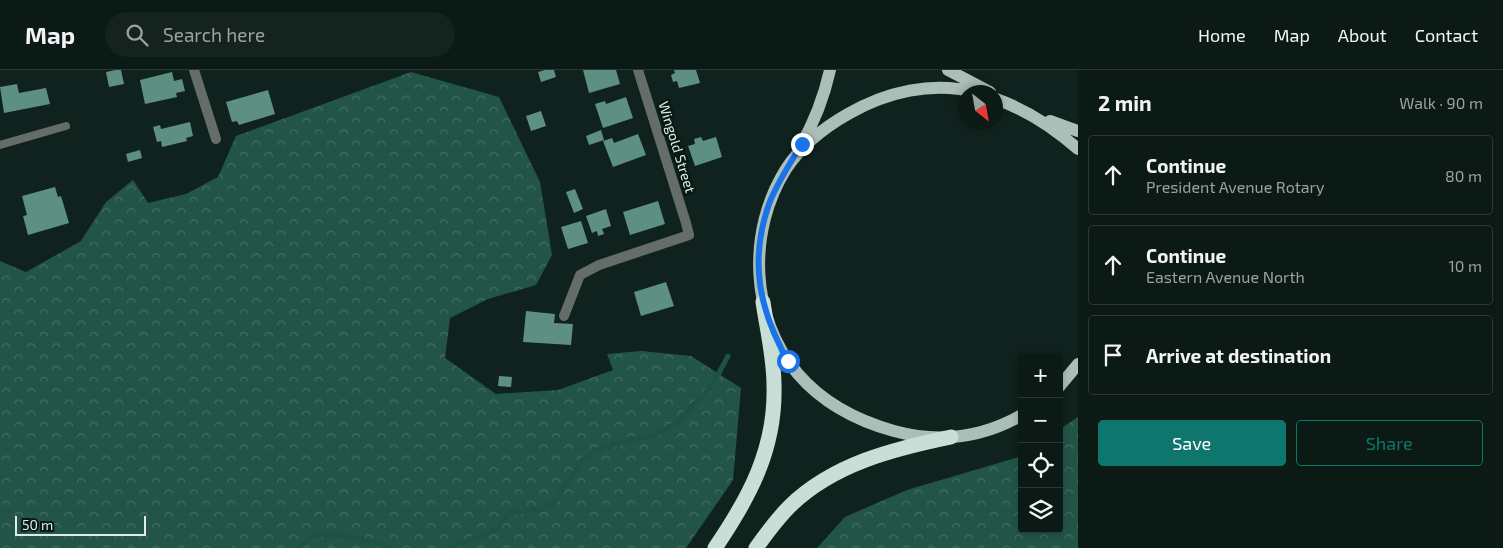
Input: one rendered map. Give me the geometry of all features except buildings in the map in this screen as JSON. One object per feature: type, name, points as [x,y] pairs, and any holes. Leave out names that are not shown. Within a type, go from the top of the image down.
[{"type":"highway","points":[[714,548],[752,488],[764,459],[771,429],[775,398],[763,302]]},
{"type":"highway","points":[[756,548],[789,506],[826,478],[840,470],[885,453],[950,437]]},
{"type":"main road","points":[[830,70],[820,105],[802,144],[787,168],[769,204],[761,237],[759,270],[763,302],[770,326],[788,361],[807,384],[828,402],[853,416],[887,429],[921,437],[950,437],[984,432],[1018,418]]},
{"type":"main road","points":[[948,70],[977,85]]},
{"type":"main road","points":[[787,168],[811,141],[825,129],[849,113],[874,100],[893,94],[928,88],[958,89]]},
{"type":"main road","points":[[1003,100],[1029,113],[1078,131]]},
{"type":"main road","points":[[1029,113],[1078,148]]},
{"type":"main road","points":[[1063,382],[1078,364]]},
{"type":"street","points":[[194,70],[216,139]]},
{"type":"street","name":"Wingold Street","points":[[564,316],[580,275],[599,266],[689,235],[638,70]]},
{"type":"lane","points":[[0,145],[66,126]]},
{"type":"green space","points":[[411,72],[499,97],[540,182],[552,255],[536,285],[488,299],[450,318],[445,358],[496,394],[558,390],[613,370],[607,354],[641,351],[691,356],[741,388],[733,480],[686,548],[0,548],[0,261],[26,272],[81,241],[106,202],[133,180],[148,203],[186,194],[218,177],[236,136]]},
{"type":"green space","points":[[1078,417],[1078,548],[817,548],[845,517],[907,490],[1018,457],[1018,533],[1063,533],[1063,427]]},
{"type":"waterway","points":[[452,548],[496,529],[508,513],[544,509],[556,500],[582,460],[595,451],[629,440],[652,436],[675,424],[706,392],[728,356]]},
{"type":"waterway","points":[[298,548],[310,538],[320,535],[362,540],[387,548]]},
{"type":"waterway","points":[[221,548],[230,548]]},
{"type":"route","points":[[788,361],[766,316],[760,288],[759,252],[769,204],[787,168],[802,144]]}]
